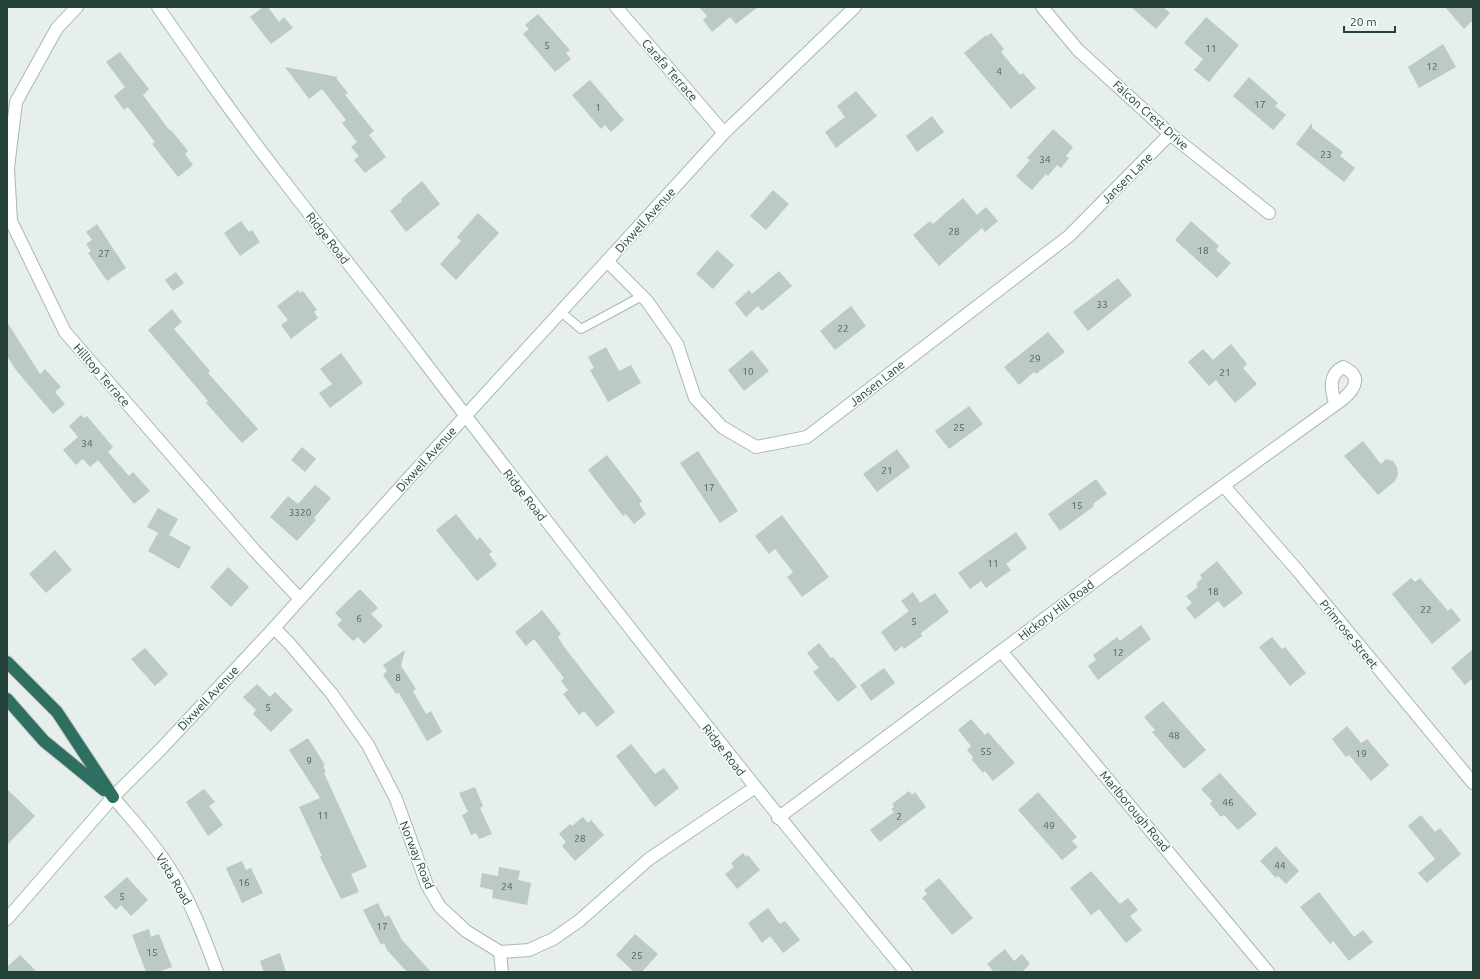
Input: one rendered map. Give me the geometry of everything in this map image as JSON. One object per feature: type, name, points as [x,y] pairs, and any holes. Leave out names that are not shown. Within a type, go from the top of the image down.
[{"type":"highway","points":[[7,662],[57,712],[113,797]]},
{"type":"highway","points":[[7,699],[44,741],[113,797]]},
{"type":"street","name":"Hilltop Terrace","points":[[77,7],[57,28],[16,102],[8,168],[11,221],[65,332],[255,551],[300,599]]},
{"type":"street","name":"Ridge Road","points":[[158,7],[274,168],[465,416],[754,788],[906,972]]},
{"type":"street","name":"Carafa Terrace","points":[[616,7],[724,133]]},
{"type":"street","name":"Falcon Crest Drive","points":[[1042,7],[1078,50],[1170,134],[1269,213]]},
{"type":"street","name":"Dixwell Avenue","points":[[7,919],[113,797],[274,628],[465,416],[724,133],[852,8]]},
{"type":"street","name":"Jansen Lane","points":[[607,262],[642,296],[677,344],[695,398],[722,428],[756,447],[807,437],[1069,236],[1170,134]]},
{"type":"street","name":"Hickory Hill Road","points":[[778,818],[1335,403]]},
{"type":"street","name":"Primrose Street","points":[[1224,486],[1298,571],[1473,783]]},
{"type":"street","name":"Norway Road","points":[[274,628],[289,643],[332,694],[368,745],[396,799],[427,884],[440,907],[466,931],[500,952]]},
{"type":"street","name":"Marlborough Road","points":[[1001,651],[1268,972]]},
{"type":"street","points":[[502,972],[500,952],[529,950],[553,939],[579,921],[649,859],[754,788]]},
{"type":"street","name":"Vista Road","points":[[113,797],[154,846],[171,870],[192,908],[217,972]]},
{"type":"lane","points":[[561,312],[581,329],[642,296]]},
{"type":"building","points":[[263,7],[268,7],[279,22],[284,17],[293,28],[271,44],[250,17]]},
{"type":"building","points":[[699,7],[758,7],[736,24],[730,17],[712,32],[703,20],[707,16]]},
{"type":"building","points":[[1131,7],[1163,7],[1170,13],[1156,29]]},
{"type":"building","points":[[1445,7],[1473,7],[1473,20],[1464,29]]},
{"type":"building","points":[[538,14],[570,50],[566,53],[571,59],[555,72],[523,34],[529,29],[525,25]]},
{"type":"building","points":[[1206,17],[1239,45],[1209,82],[1194,70],[1203,59],[1184,43]]},
{"type":"building","points":[[991,33],[1004,49],[1001,52],[1020,75],[1023,73],[1036,88],[1011,109],[964,53],[986,35],[987,36]]},
{"type":"building","points":[[1443,44],[1456,67],[1419,88],[1408,67]]},
{"type":"building","points":[[120,52],[149,89],[143,95],[170,131],[171,130],[188,151],[185,154],[193,165],[178,177],[152,144],[155,142],[128,107],[124,110],[114,96],[125,87],[106,62]]},
{"type":"building","points":[[285,67],[338,77],[336,78],[348,93],[345,95],[374,131],[369,135],[386,157],[365,173],[354,160],[359,156],[351,147],[357,142],[342,123],[346,120],[322,89],[309,99]]},
{"type":"building","points":[[1249,77],[1278,103],[1275,106],[1286,115],[1273,130],[1233,96]]},
{"type":"building","points":[[590,80],[624,120],[611,132],[605,125],[601,129],[572,95]]},
{"type":"building","points":[[856,91],[877,116],[836,148],[825,132],[845,117],[837,106]]},
{"type":"building","points":[[932,116],[944,132],[917,152],[906,136]]},
{"type":"building","points":[[1312,123],[1312,128],[1343,152],[1340,156],[1355,168],[1344,182],[1296,144]]},
{"type":"building","points":[[1053,129],[1073,147],[1066,156],[1069,158],[1061,168],[1057,165],[1048,176],[1046,174],[1032,190],[1016,176],[1030,160],[1027,158]]},
{"type":"building","points":[[422,181],[440,204],[406,232],[390,211],[402,201],[401,199]]},
{"type":"building","points":[[773,190],[789,204],[766,230],[750,216]]},
{"type":"building","points":[[963,198],[977,215],[986,207],[998,221],[985,232],[982,228],[939,266],[913,235],[930,221],[933,224]]},
{"type":"building","points":[[478,213],[499,233],[456,280],[440,264],[461,241],[457,237]]},
{"type":"building","points":[[241,221],[249,232],[252,230],[260,242],[240,256],[224,233]]},
{"type":"building","points":[[1191,221],[1219,246],[1216,250],[1231,263],[1217,278],[1175,240]]},
{"type":"building","points":[[97,224],[126,268],[107,281],[88,253],[91,251],[86,244],[92,240],[86,232]]},
{"type":"building","points":[[717,250],[734,265],[713,289],[696,274]]},
{"type":"building","points":[[779,271],[792,286],[762,311],[758,306],[746,317],[735,303],[749,290],[752,294]]},
{"type":"building","points":[[176,272],[184,283],[173,291],[165,280]]},
{"type":"building","points":[[1118,278],[1132,295],[1088,331],[1073,312]]},
{"type":"building","points":[[298,290],[300,293],[303,291],[317,310],[314,312],[318,318],[291,339],[281,325],[288,320],[277,306]]},
{"type":"building","points":[[851,306],[866,326],[835,350],[820,331]]},
{"type":"building","points":[[172,309],[182,322],[174,329],[210,371],[208,373],[258,429],[242,443],[206,403],[208,401],[148,330]]},
{"type":"building","points":[[7,322],[40,374],[45,369],[61,387],[55,392],[65,404],[53,414],[16,370],[7,356]]},
{"type":"building","points":[[1048,332],[1065,352],[1036,374],[1034,372],[1019,385],[1004,367]]},
{"type":"building","points":[[1231,344],[1247,364],[1243,368],[1257,384],[1235,403],[1216,380],[1209,386],[1188,362],[1203,349],[1213,360]]},
{"type":"building","points":[[606,347],[619,371],[631,365],[641,383],[608,402],[590,370],[594,368],[588,357]]},
{"type":"building","points":[[752,350],[769,371],[744,391],[728,370]]},
{"type":"building","points":[[341,353],[363,383],[330,408],[319,393],[332,384],[320,369]]},
{"type":"building","points":[[969,406],[983,424],[949,449],[935,431]]},
{"type":"building","points":[[81,415],[84,418],[87,416],[113,447],[108,452],[129,476],[133,472],[150,491],[134,504],[98,460],[90,467],[83,459],[76,465],[63,450],[78,437],[69,426]]},
{"type":"building","points":[[1363,441],[1381,464],[1386,459],[1393,461],[1397,467],[1398,474],[1395,481],[1378,495],[1344,456]]},
{"type":"building","points":[[302,447],[316,459],[305,472],[291,460]]},
{"type":"building","points":[[897,449],[910,467],[877,492],[863,474]]},
{"type":"building","points":[[698,451],[738,511],[720,523],[680,463]]},
{"type":"building","points":[[607,455],[642,501],[639,504],[646,514],[634,524],[626,514],[623,516],[588,470]]},
{"type":"building","points":[[1096,479],[1107,494],[1094,503],[1093,507],[1060,531],[1048,514]]},
{"type":"building","points":[[315,485],[331,498],[314,518],[316,520],[297,541],[270,517],[288,496],[298,504]]},
{"type":"building","points":[[158,508],[178,519],[169,535],[191,547],[179,569],[148,551],[158,533],[147,527]]},
{"type":"building","points":[[456,514],[477,540],[480,537],[492,552],[489,554],[497,565],[477,581],[436,530]]},
{"type":"building","points":[[782,515],[829,577],[802,597],[787,577],[793,572],[775,549],[769,554],[755,536]]},
{"type":"building","points":[[1016,532],[1027,548],[1006,564],[1011,570],[986,588],[981,581],[970,589],[958,573]]},
{"type":"building","points":[[55,550],[72,570],[46,593],[29,574]]},
{"type":"building","points":[[1217,561],[1243,593],[1224,608],[1218,601],[1195,619],[1186,608],[1192,603],[1186,596],[1198,587],[1196,584],[1202,578],[1200,575]]},
{"type":"building","points":[[228,567],[249,587],[231,607],[210,587]]},
{"type":"building","points":[[1411,578],[1415,582],[1420,578],[1448,611],[1451,608],[1461,620],[1432,644],[1392,594]]},
{"type":"building","points":[[360,589],[378,608],[371,614],[383,626],[364,644],[358,637],[353,641],[337,625],[342,620],[335,613]]},
{"type":"building","points":[[913,592],[920,603],[935,593],[949,612],[921,633],[922,636],[904,649],[902,646],[895,652],[881,632],[909,611],[901,601]]},
{"type":"building","points":[[542,610],[561,634],[558,637],[565,648],[615,712],[597,727],[584,711],[579,715],[563,694],[568,690],[561,681],[564,678],[534,639],[526,646],[515,632]]},
{"type":"building","points":[[1141,625],[1151,639],[1098,680],[1088,666],[1096,660],[1093,655],[1117,637],[1120,641]]},
{"type":"building","points":[[1272,637],[1282,649],[1285,647],[1306,673],[1290,686],[1259,647]]},
{"type":"building","points":[[819,643],[831,658],[833,657],[857,687],[838,702],[813,672],[819,668],[807,653]]},
{"type":"building","points":[[145,648],[168,674],[155,686],[131,659]]},
{"type":"building","points":[[1473,649],[1473,678],[1465,685],[1451,668]]},
{"type":"building","points":[[405,650],[401,666],[416,689],[413,691],[426,714],[431,711],[442,732],[427,741],[399,693],[396,694],[383,675],[387,671],[383,665]]},
{"type":"building","points":[[884,668],[895,683],[871,701],[860,685]]},
{"type":"building","points":[[257,684],[270,697],[275,692],[293,710],[271,732],[253,714],[256,710],[243,697]]},
{"type":"building","points":[[1163,701],[1206,750],[1184,769],[1152,732],[1155,730],[1144,717]]},
{"type":"building","points":[[971,719],[985,735],[988,732],[1015,763],[993,781],[985,771],[983,773],[972,760],[973,757],[967,750],[971,746],[958,730]]},
{"type":"building","points":[[1347,726],[1361,743],[1367,739],[1389,765],[1371,781],[1349,755],[1346,757],[1332,739]]},
{"type":"building","points":[[308,738],[325,765],[323,766],[326,772],[324,773],[367,867],[351,874],[359,892],[341,899],[320,857],[322,856],[299,807],[320,798],[289,750]]},
{"type":"building","points":[[631,744],[655,774],[664,768],[679,788],[655,807],[616,756]]},
{"type":"building","points":[[1220,773],[1257,814],[1238,830],[1224,815],[1221,817],[1210,804],[1212,801],[1201,789]]},
{"type":"building","points":[[475,787],[483,806],[480,808],[492,834],[479,839],[476,833],[471,835],[462,815],[468,812],[459,793]]},
{"type":"building","points":[[7,789],[35,816],[7,845]]},
{"type":"building","points":[[204,789],[215,802],[209,806],[223,825],[208,836],[186,802]]},
{"type":"building","points":[[909,791],[912,795],[915,792],[926,807],[880,842],[870,830],[894,812],[891,809],[894,807],[892,804]]},
{"type":"building","points":[[1038,792],[1077,837],[1072,841],[1078,847],[1062,860],[1018,810]]},
{"type":"building","points":[[1421,815],[1435,832],[1440,828],[1461,854],[1427,883],[1418,873],[1435,859],[1408,826]]},
{"type":"building","points":[[583,817],[588,823],[591,820],[604,835],[575,861],[562,846],[566,842],[559,834],[570,824],[572,826]]},
{"type":"building","points":[[1276,846],[1299,871],[1286,884],[1278,876],[1276,878],[1260,861]]},
{"type":"building","points":[[743,853],[746,857],[748,855],[760,870],[737,889],[725,874],[734,867],[731,863]]},
{"type":"building","points":[[242,861],[246,870],[251,868],[263,893],[242,903],[226,868]]},
{"type":"building","points":[[499,867],[520,871],[518,880],[531,883],[527,905],[492,898],[493,890],[480,887],[482,873],[498,876]]},
{"type":"building","points":[[1091,871],[1120,904],[1128,898],[1138,910],[1130,916],[1142,930],[1126,943],[1099,909],[1091,915],[1070,888]]},
{"type":"building","points":[[127,877],[148,900],[131,916],[121,905],[116,910],[104,897]]},
{"type":"building","points":[[939,878],[973,918],[952,935],[922,898],[927,894],[924,890]]},
{"type":"building","points":[[1319,892],[1354,937],[1363,930],[1373,942],[1349,961],[1333,941],[1330,944],[1300,907]]},
{"type":"building","points":[[378,903],[385,917],[389,915],[402,940],[431,972],[407,972],[387,950],[384,943],[381,945],[363,910]]},
{"type":"building","points":[[768,908],[780,924],[785,921],[800,940],[783,953],[770,936],[762,943],[748,923]]},
{"type":"building","points":[[149,929],[151,937],[159,934],[172,967],[158,972],[146,972],[132,935]]},
{"type":"building","points":[[635,934],[658,954],[642,972],[634,972],[616,955]]},
{"type":"building","points":[[1005,949],[1014,961],[1022,954],[1030,964],[1023,971],[1024,972],[994,972],[987,964]]},
{"type":"building","points":[[280,953],[286,972],[264,972],[260,961]]},
{"type":"building","points":[[20,955],[37,972],[7,972],[7,967]]}]
